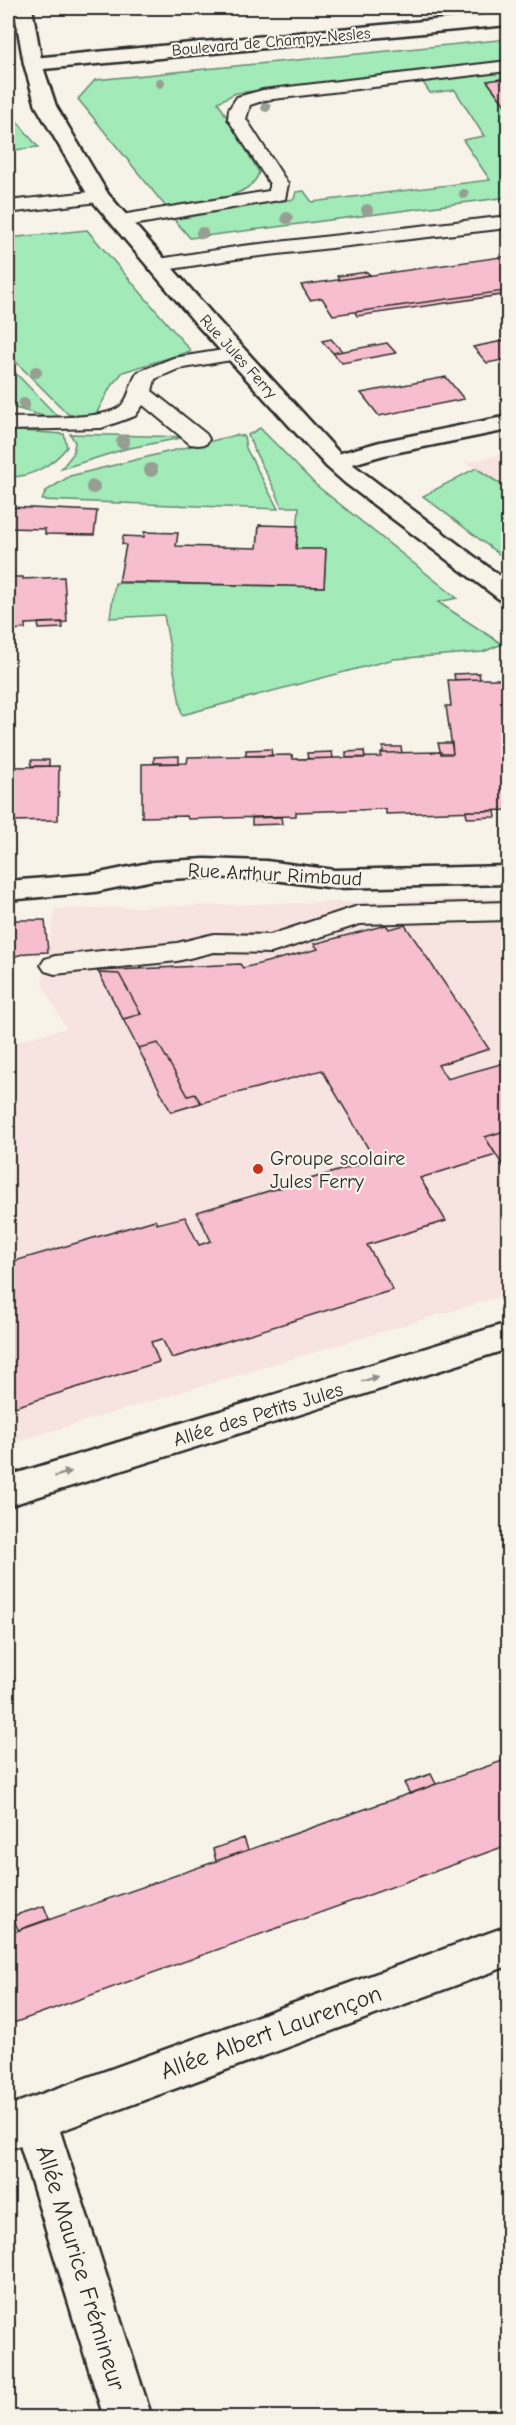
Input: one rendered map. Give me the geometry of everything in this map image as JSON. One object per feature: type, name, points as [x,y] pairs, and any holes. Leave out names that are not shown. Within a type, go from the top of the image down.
[{"type":"street","name":"Rue Jules Ferry","points":[[23,8],[33,63],[46,106],[99,196],[335,462],[353,478],[508,594]]},
{"type":"street","name":"Boulevard de Champy-Nesles","points":[[33,63],[508,19]]},
{"type":"street","points":[[335,462],[380,449],[508,423]]},
{"type":"street","name":"Rue Arthur Rimbaud","points":[[8,891],[95,883],[153,871],[205,868],[266,870],[335,879],[508,875]]},
{"type":"street","name":"Allée des Petits Jules","points":[[8,1491],[508,1336]]},
{"type":"street","name":"Allée Albert Laurençon","points":[[21,2123],[508,1946]]},
{"type":"street","name":"Allée Maurice Frémineur","points":[[21,2123],[128,2418]]},
{"type":"lane","points":[[121,221],[278,195],[279,184],[237,119],[238,109],[243,101],[263,96],[508,66]]},
{"type":"lane","points":[[8,207],[99,196]]},
{"type":"lane","points":[[159,265],[242,252],[508,222]]},
{"type":"lane","points":[[8,424],[101,422],[128,412],[141,393],[145,376],[173,364],[237,354]]},
{"type":"lane","points":[[141,393],[198,439]]},
{"type":"lane","points":[[8,414],[32,424]]},
{"type":"lane","points":[[54,965],[177,952],[214,944],[271,944],[358,915],[508,911]]},
{"type":"shaded area","points":[[508,453],[508,489],[466,463]]},
{"type":"shaded area","name":"Groupe scolaire Jules Ferry","points":[[508,898],[508,1294],[8,1444],[8,1044],[66,1028],[42,984],[55,909]]},
{"type":"green space","points":[[508,39],[508,62],[236,93],[218,102],[259,172],[254,182],[233,195],[190,204],[166,207],[78,99],[95,80]]},
{"type":"green space","points":[[508,70],[508,78],[487,81],[508,109],[508,197],[190,238],[173,218],[294,199],[296,192],[304,191],[312,202],[490,180],[463,140],[484,136],[455,90],[430,93],[422,81]]},
{"type":"green space","points":[[8,114],[12,115],[38,147],[8,151]]},
{"type":"green space","points":[[87,230],[191,351],[123,372],[111,386],[96,414],[81,417],[68,414],[8,354],[8,238]]},
{"type":"green space","points":[[8,365],[57,416],[50,418],[8,406]]},
{"type":"green space","points":[[260,428],[316,485],[457,598],[438,602],[502,644],[483,652],[394,659],[182,715],[164,615],[110,618],[115,583],[324,587],[326,550],[296,549],[299,507],[282,507],[248,435]]},
{"type":"green space","points":[[8,430],[64,434],[67,447],[48,465],[33,473],[8,477]]},
{"type":"green space","points":[[70,434],[186,437],[125,449],[61,469],[73,454],[75,442]]},
{"type":"green space","points":[[236,435],[244,436],[246,448],[278,509],[42,500],[46,491],[70,476]]},
{"type":"green space","points":[[476,468],[508,489],[508,561],[423,496]]},
{"type":"building","points":[[508,78],[508,109],[487,81]]},
{"type":"building","points":[[508,256],[508,289],[504,289],[505,291],[333,315],[322,298],[310,300],[301,285]]},
{"type":"building","points":[[367,272],[370,275],[339,280],[337,276]]},
{"type":"building","points":[[504,289],[508,289],[508,294],[357,316],[355,312],[505,291]]},
{"type":"building","points":[[331,339],[342,351],[333,353],[322,341]]},
{"type":"building","points":[[508,340],[508,359],[487,363],[473,347]]},
{"type":"building","points":[[387,343],[396,353],[342,363],[333,353]]},
{"type":"building","points":[[446,377],[464,399],[379,416],[361,393]]},
{"type":"building","points":[[8,507],[97,511],[94,535],[45,534],[45,529],[8,528]]},
{"type":"building","points":[[259,525],[298,526],[296,549],[326,549],[324,587],[119,582],[126,545],[122,544],[123,536],[144,537],[144,532],[178,533],[176,546],[257,548]]},
{"type":"building","points":[[8,577],[23,577],[23,579],[64,577],[67,622],[25,624],[25,629],[8,630]]},
{"type":"building","points":[[62,622],[63,628],[39,629],[38,623]]},
{"type":"building","points":[[479,673],[480,679],[455,680],[454,674]]},
{"type":"building","points":[[508,679],[508,810],[386,814],[386,809],[296,812],[296,816],[188,819],[187,816],[142,817],[142,764],[187,763],[188,757],[292,755],[293,759],[381,757],[381,753],[441,752],[441,754],[453,754],[446,706],[451,706],[448,680]]},
{"type":"building","points":[[438,743],[452,743],[453,754],[441,754]]},
{"type":"building","points":[[383,747],[401,747],[402,753],[383,753]]},
{"type":"building","points":[[271,749],[272,756],[246,756],[246,750]]},
{"type":"building","points":[[364,751],[365,758],[346,758],[346,752]]},
{"type":"building","points":[[332,752],[333,758],[308,759],[307,753]]},
{"type":"building","points":[[179,756],[179,763],[154,763],[154,757]]},
{"type":"building","points":[[31,760],[49,760],[49,766],[31,766]]},
{"type":"building","points":[[8,762],[15,762],[15,767],[59,766],[58,820],[12,821],[12,825],[8,825]]},
{"type":"building","points":[[466,811],[495,811],[496,817],[467,818]]},
{"type":"building","points":[[281,817],[282,824],[252,825],[252,818]]},
{"type":"building","points":[[8,912],[12,912],[13,920],[45,920],[48,952],[27,953],[8,958]]},
{"type":"building","points":[[386,925],[389,929],[405,925],[489,1049],[438,1065],[447,1079],[508,1062],[508,1130],[485,1137],[496,1155],[420,1178],[446,1221],[367,1245],[393,1290],[172,1358],[162,1339],[151,1342],[159,1362],[8,1409],[8,1263],[155,1220],[157,1224],[185,1217],[199,1245],[211,1241],[197,1212],[375,1160],[322,1070],[201,1103],[195,1094],[188,1096],[158,1043],[138,1048],[123,1019],[141,1014],[119,974],[97,971],[240,964],[243,968],[318,949],[314,944]]},
{"type":"building","points":[[99,973],[119,974],[141,1014],[123,1019]]},
{"type":"building","points":[[158,1043],[188,1096],[195,1094],[201,1103],[171,1112],[138,1048]]},
{"type":"building","points":[[508,1130],[508,1174],[485,1137]]},
{"type":"building","points":[[508,1759],[508,1845],[8,2025],[8,1934]]},
{"type":"building","points":[[431,1774],[436,1784],[410,1794],[404,1783]]},
{"type":"building","points":[[244,1838],[248,1850],[216,1861],[213,1849]]},
{"type":"building","points":[[44,1906],[49,1919],[18,1930],[13,1916]]},
{"type":"place","name":"Groupe scolaire Jules Ferry","points":[[258,1169]]}]
